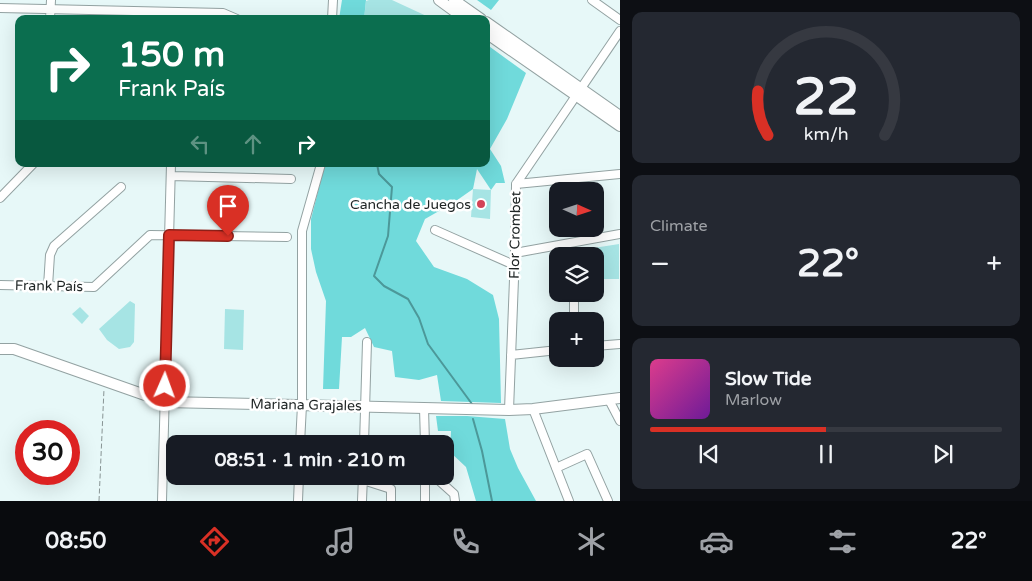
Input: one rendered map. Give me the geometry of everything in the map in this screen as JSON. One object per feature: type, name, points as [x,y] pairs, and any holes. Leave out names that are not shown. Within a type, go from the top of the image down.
[{"type":"street","points":[[50,15],[51,0]]},
{"type":"street","points":[[332,15],[333,0]]},
{"type":"street","points":[[438,0],[459,15]]},
{"type":"street","points":[[454,0],[475,15]]},
{"type":"street","points":[[592,0],[620,20]]},
{"type":"street","points":[[0,8],[223,13],[228,15]]},
{"type":"street","points":[[490,25],[620,126]]},
{"type":"street","name":"Flor Crombet","points":[[509,410],[516,184],[620,31]]},
{"type":"street","points":[[490,36],[578,92],[620,116]]},
{"type":"street","points":[[0,198],[30,167]]},
{"type":"street","points":[[162,501],[171,167]]},
{"type":"street","points":[[300,435],[302,231],[319,167]]},
{"type":"street","points":[[516,184],[620,174]]},
{"type":"street","points":[[171,176],[291,179]]},
{"type":"street","points":[[48,286],[50,255],[54,246],[121,187]]},
{"type":"street","points":[[435,230],[514,265]]},
{"type":"street","points":[[515,253],[620,234]]},
{"type":"street","name":"Frank País","points":[[0,285],[94,287],[150,235],[286,237]]},
{"type":"street","points":[[364,435],[367,342]]},
{"type":"street","points":[[604,345],[620,344]]},
{"type":"street","name":"Mariana Grajales","points":[[0,349],[14,349],[165,402],[509,410],[533,409],[614,399]]},
{"type":"street","points":[[511,355],[549,351]]},
{"type":"street","points":[[614,399],[620,421]]},
{"type":"street","points":[[424,408],[424,435]]},
{"type":"street","points":[[533,409],[569,501]]},
{"type":"street","points":[[556,468],[587,454],[608,501]]},
{"type":"street","points":[[298,501],[299,485]]},
{"type":"street","points":[[362,501],[363,485]]},
{"type":"street","points":[[381,485],[391,489],[391,501]]},
{"type":"street","points":[[425,485],[425,501]]},
{"type":"street","points":[[444,485],[454,494],[455,501]]},
{"type":"path","points":[[99,501],[105,381]]},
{"type":"shaded area","points":[[342,0],[366,0],[364,15],[340,15]]},
{"type":"shaded area","points":[[392,0],[424,15],[364,15],[366,1]]},
{"type":"shaded area","points":[[477,0],[499,0],[491,10]]},
{"type":"shaded area","points":[[490,47],[526,73],[507,119],[490,149]]},
{"type":"shaded area","points":[[490,149],[501,166],[505,183],[496,183],[491,190],[477,169],[473,189],[425,219],[416,241],[434,267],[467,279],[493,295],[499,319],[501,403],[441,401],[437,375],[419,380],[395,377],[392,351],[374,347],[365,328],[351,337],[342,337],[339,389],[323,389],[326,301],[316,272],[311,249],[311,219],[324,167],[490,167]]},
{"type":"shaded area","name":"Cancha de Juegos","points":[[473,189],[491,190],[490,219],[471,217]]},
{"type":"shaded area","points":[[619,244],[619,279],[604,279],[604,247],[600,247]]},
{"type":"shaded area","points":[[130,301],[135,304],[134,342],[130,347],[119,349],[107,340],[99,329]]},
{"type":"shaded area","points":[[80,307],[89,316],[82,324],[72,314]]},
{"type":"shaded area","points":[[225,309],[244,310],[243,350],[224,349]]},
{"type":"shaded area","points":[[436,416],[505,419],[510,449],[536,501],[476,501],[466,467],[454,456],[454,435],[451,435],[451,431],[438,431]]},
{"type":"waterway","points":[[378,167],[379,174],[392,187],[388,236],[374,276],[384,286],[408,299],[419,318],[428,344],[472,404]]},
{"type":"waterway","points":[[473,419],[482,451],[492,501]]},
{"type":"place","name":"Cancha de Juegos","points":[[481,204]]},
{"type":"route","points":[[165,386],[169,235],[228,236]]}]
